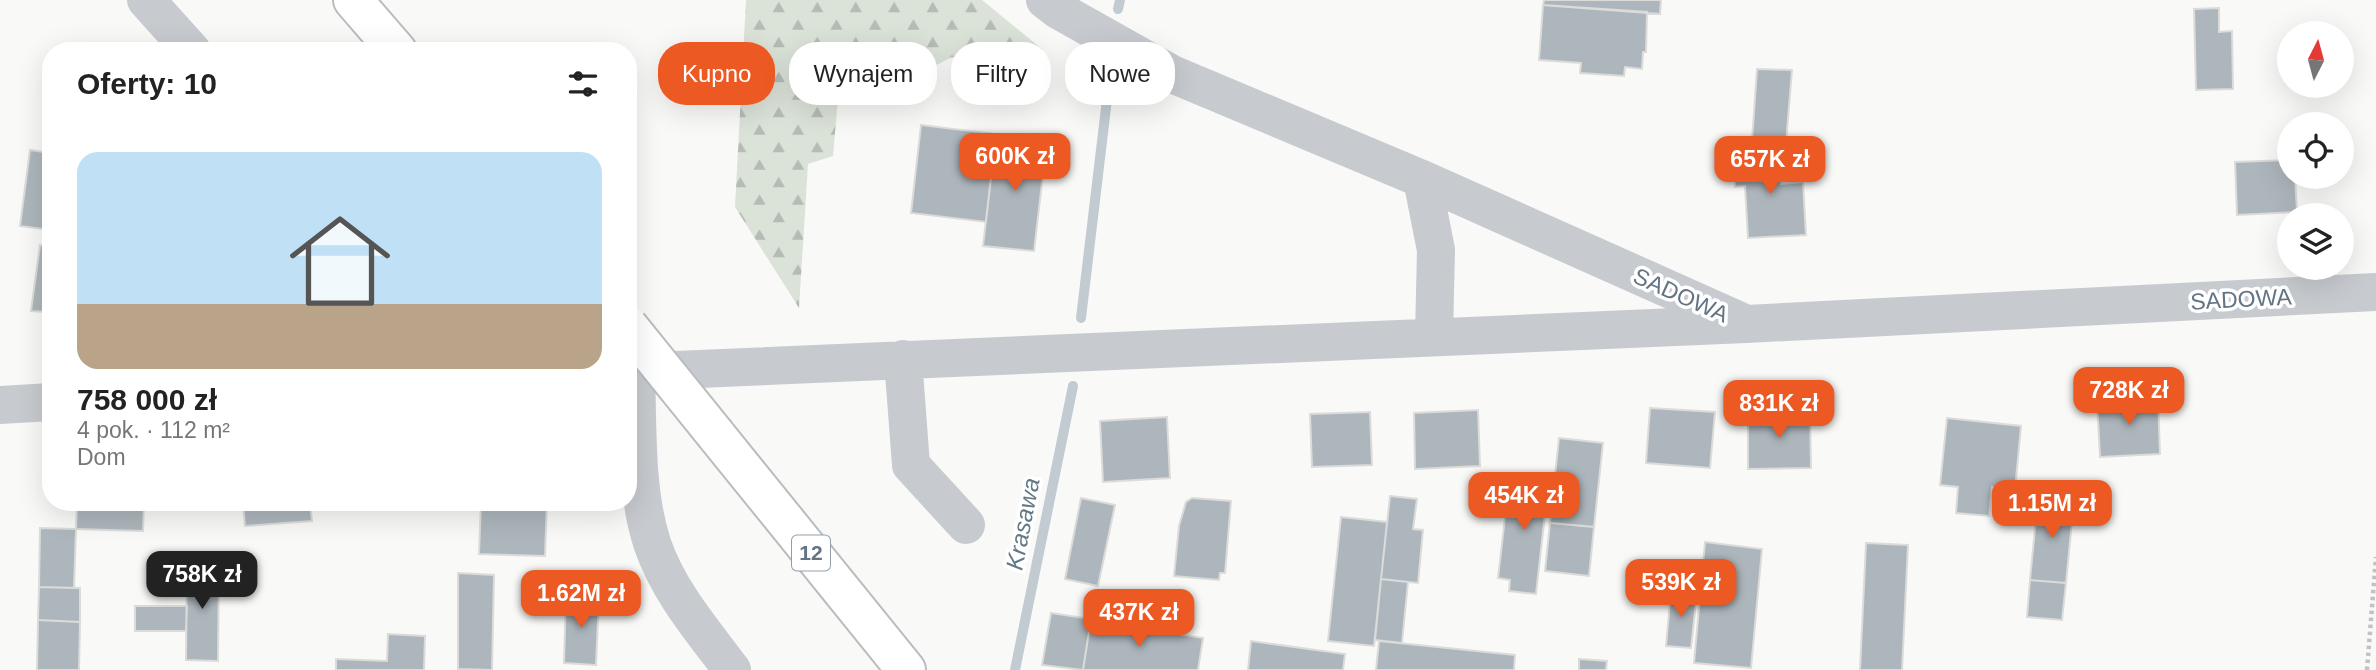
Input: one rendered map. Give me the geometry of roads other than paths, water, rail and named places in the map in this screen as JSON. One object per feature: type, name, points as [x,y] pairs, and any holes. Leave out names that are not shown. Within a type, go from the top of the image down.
[{"type":"highway","points":[[353,0],[389,42]]},
{"type":"highway","name":"12","points":[[637,337],[906,670]]},
{"type":"street","points":[[146,0],[184,42]]},
{"type":"street","name":"SADOWA","points":[[1045,0],[1172,74],[1422,179],[1746,324],[2376,292]]},
{"type":"street","points":[[1422,179],[1436,250],[1434,335]]},
{"type":"street","points":[[637,372],[1434,335],[1746,324]]},
{"type":"street","points":[[903,359],[911,465],[966,525]]},
{"type":"street","points":[[0,405],[42,403]]},
{"type":"street","points":[[637,441],[640,482],[652,543],[681,603],[732,670]]},
{"type":"waterway","name":"Krasawa","points":[[1118,9],[1120,0]]},
{"type":"waterway","name":"Krasawa","points":[[1081,318],[1106,105]]},
{"type":"waterway","name":"Krasawa","points":[[1015,670],[1073,386]]}]
